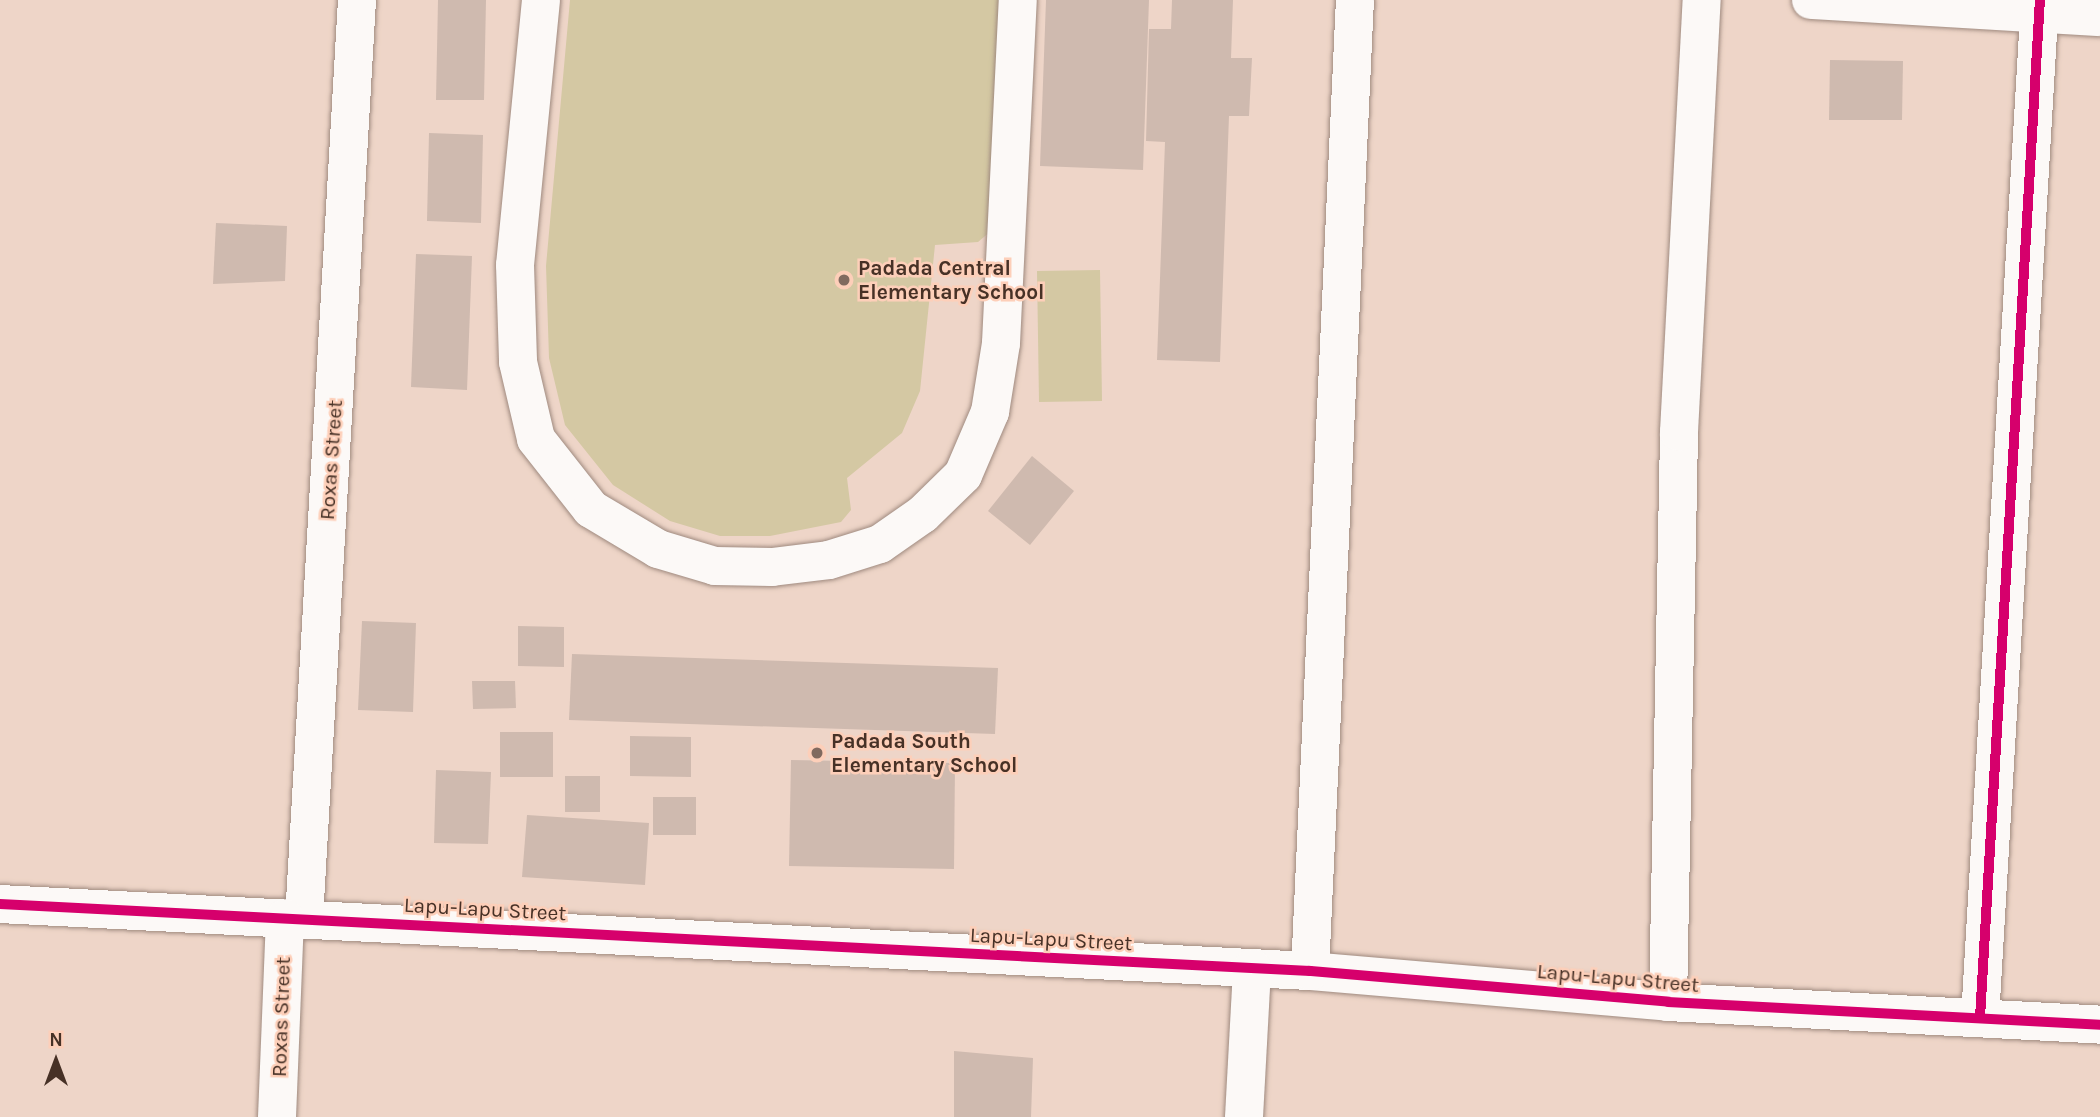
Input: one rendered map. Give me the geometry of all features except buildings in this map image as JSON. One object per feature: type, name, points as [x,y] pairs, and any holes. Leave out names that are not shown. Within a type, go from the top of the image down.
[{"type":"street","name":"Roxas Street","points":[[277,1117],[294,918],[357,0]]},
{"type":"street","points":[[541,0],[516,265],[518,362],[536,439],[591,509],[658,549],[715,566],[772,567],[829,560],[880,544],[923,514],[963,475],[990,411],[1001,343],[1018,0]]},
{"type":"street","points":[[1310,971],[1354,0]]},
{"type":"street","points":[[1668,1002],[1679,432],[1702,0]]},
{"type":"street","points":[[1811,0],[2040,7],[2100,17]]},
{"type":"street","points":[[1979,1018],[2040,7]]},
{"type":"street","name":"Lapu-Lapu Street","points":[[0,904],[1310,971],[1668,1002],[2100,1024]]},
{"type":"street","points":[[1244,1117],[1252,968]]},
{"type":"shaded area","points":[[570,0],[1003,0],[991,231],[978,242],[935,245],[920,391],[902,433],[847,478],[851,510],[841,522],[770,536],[720,536],[670,521],[613,485],[565,425],[549,358],[546,266]]},
{"type":"shaded area","points":[[1100,270],[1102,401],[1039,402],[1037,271]]},
{"type":"cycle path","points":[[1980,1018],[2040,0]]},
{"type":"cycle path","points":[[0,904],[1310,971],[1668,1002],[2100,1025]]},
{"type":"place","name":"Padada Central Elementary School","points":[[844,280]]},
{"type":"place","name":"Padada South Elementary School","points":[[817,753]]}]
